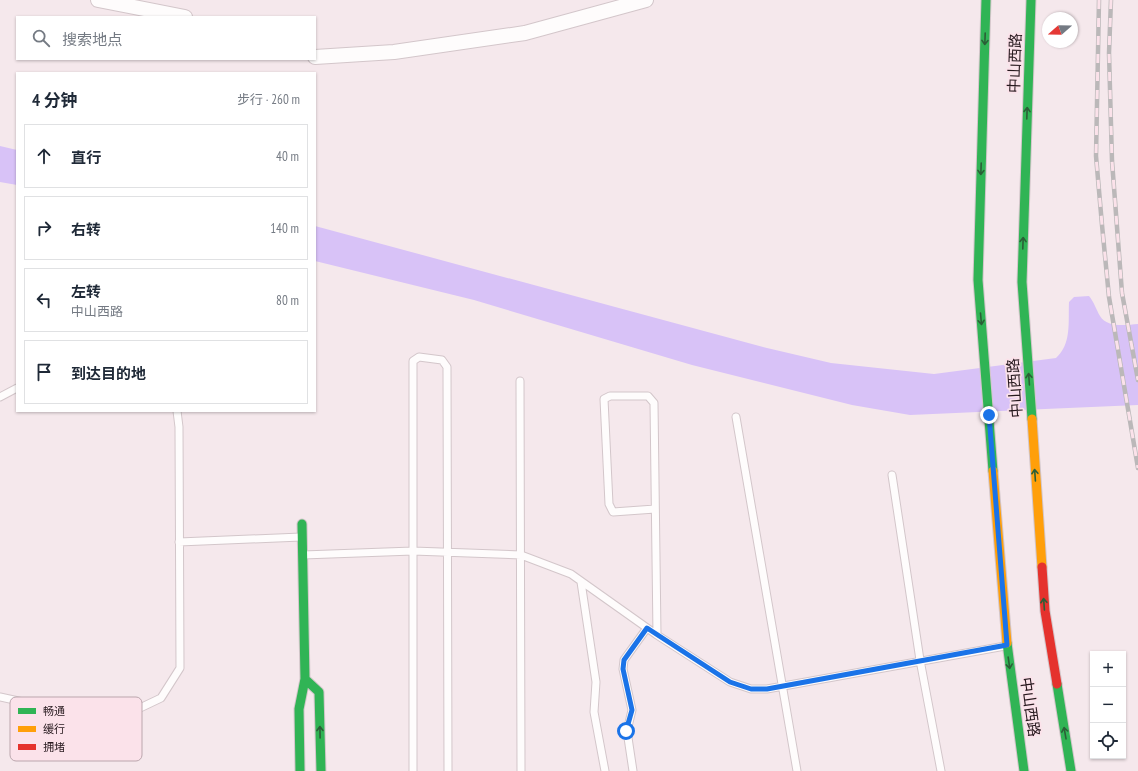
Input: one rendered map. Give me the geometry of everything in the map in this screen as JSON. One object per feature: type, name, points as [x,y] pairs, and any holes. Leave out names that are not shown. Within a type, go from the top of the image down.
[{"type":"main road","name":"中山西路","points":[[986,0],[978,280],[1007,645],[1024,771]]},
{"type":"main road","name":"中山西路","points":[[1031,0],[1022,282],[1045,611],[1072,771]]},
{"type":"main road","points":[[300,771],[299,709],[305,678],[302,524]]},
{"type":"main road","points":[[305,678],[319,692],[321,771]]},
{"type":"street","points":[[98,0],[180,16]]},
{"type":"street","points":[[316,58],[394,52],[526,33],[646,0]]},
{"type":"lane","points":[[413,771],[413,361],[419,357],[442,360],[447,367],[448,771]]},
{"type":"lane","points":[[520,381],[521,771]]},
{"type":"lane","points":[[0,397],[16,389]]},
{"type":"lane","points":[[655,509],[613,512],[609,504],[604,399],[610,396],[648,396],[654,403],[655,509],[656,635]]},
{"type":"lane","points":[[142,707],[161,698],[180,668],[179,427],[177,412]]},
{"type":"lane","points":[[736,417],[797,771]]},
{"type":"lane","points":[[892,475],[920,660],[941,771]]},
{"type":"lane","points":[[179,542],[302,537]]},
{"type":"lane","points":[[303,556],[413,551],[521,555],[571,574],[656,635],[730,682],[751,689],[782,686],[1007,645]]},
{"type":"lane","points":[[581,582],[596,682],[594,712],[605,771]]},
{"type":"lane","points":[[633,771],[626,731],[632,710],[623,669],[624,660],[647,628]]},
{"type":"lane","points":[[0,697],[10,699]]},
{"type":"shaded area","points":[[0,146],[16,150],[16,185],[0,182]]},
{"type":"shaded area","points":[[316,226],[767,348],[831,363],[934,374],[1056,358],[1065,346],[1067,339],[1069,302],[1074,297],[1089,296],[1103,320],[1117,325],[1138,324],[1138,405],[910,415],[852,405],[692,365],[474,300],[316,261]]},
{"type":"railway","points":[[1099,0],[1096,156],[1109,297],[1138,468]]},
{"type":"railway","points":[[1111,0],[1109,53],[1112,161],[1122,293],[1138,380]]},
{"type":"traffic: fast","points":[[986,0],[978,280],[993,471]]},
{"type":"traffic: fast","points":[[1031,0],[1022,282],[1032,419]]},
{"type":"traffic: fast","points":[[300,771],[299,709],[305,679],[302,524]]},
{"type":"traffic: fast","points":[[1007,643],[1024,771]]},
{"type":"traffic: fast","points":[[305,679],[319,692],[321,771]]},
{"type":"traffic: fast","points":[[1057,684],[1071,771]]},
{"type":"traffic: slow","points":[[1032,419],[1042,567]]},
{"type":"traffic: slow","points":[[993,471],[1007,643]]},
{"type":"traffic: jam","points":[[1042,567],[1045,611],[1057,684]]},
{"type":"route","points":[[626,731],[632,710],[623,669],[624,660],[647,628],[730,682],[751,689],[767,689],[1007,645],[989,415]]}]
